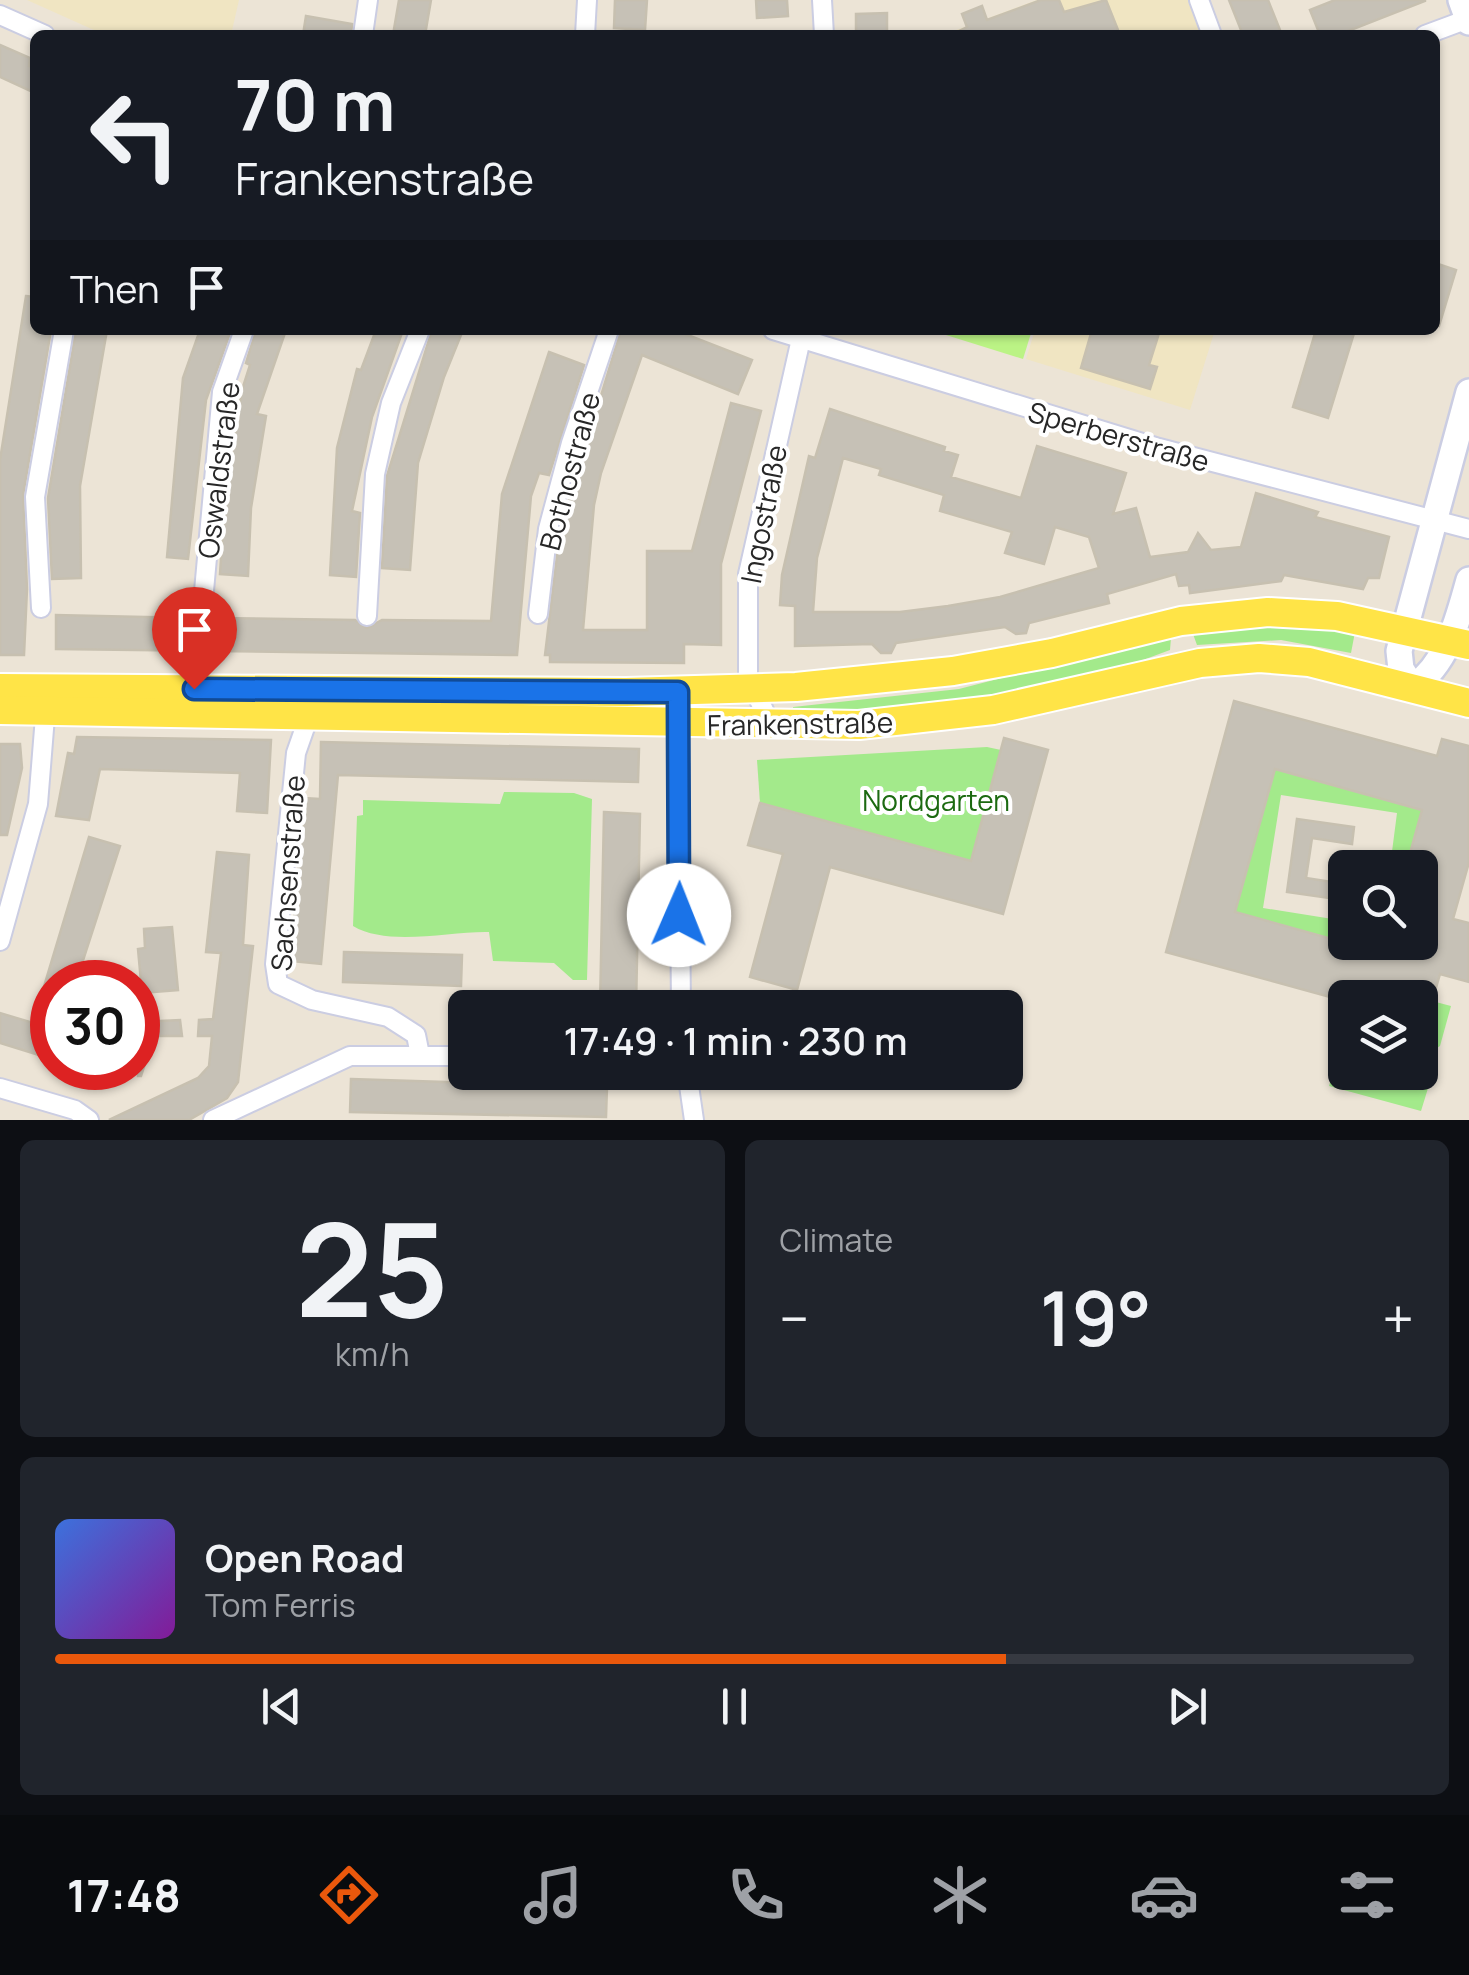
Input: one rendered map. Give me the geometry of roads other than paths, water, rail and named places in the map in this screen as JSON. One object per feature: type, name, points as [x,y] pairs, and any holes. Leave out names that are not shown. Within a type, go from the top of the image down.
[{"type":"main road","points":[[1461,0],[1469,21]]},
{"type":"main road","points":[[1469,392],[1405,630],[1399,662],[1413,688],[1460,643],[1469,580]]},
{"type":"main road","name":"Frankenstraße","points":[[0,710],[46,699],[678,692],[852,683],[966,669],[1166,624],[1236,614],[1294,612],[1460,643]]},
{"type":"main road","points":[[1166,624],[1177,628],[1184,637],[1180,667]]},
{"type":"main road","name":"Frankenstraße","points":[[0,688],[46,699],[309,716],[859,725],[955,716],[1050,699],[1180,667],[1238,659],[1292,659],[1469,703]]},
{"type":"street","points":[[363,30],[368,0]]},
{"type":"street","points":[[586,30],[587,0]]},
{"type":"street","points":[[822,0],[824,30]]},
{"type":"street","points":[[1199,0],[1210,30]]},
{"type":"street","points":[[0,15],[33,30]]},
{"type":"street","points":[[1440,30],[1469,21]]},
{"type":"street","points":[[41,608],[35,497],[63,335]]},
{"type":"street","name":"Oswaldstraße","points":[[202,613],[222,392],[242,335]]},
{"type":"street","points":[[368,616],[375,474],[391,403],[418,335]]},
{"type":"street","name":"Bothostraße","points":[[538,614],[548,529],[571,443],[607,335]]},
{"type":"street","name":"Sperberstraße","points":[[802,335],[1159,448],[1469,530]]},
{"type":"street","name":"Ingostraße","points":[[751,689],[746,620],[752,547],[802,335]]},
{"type":"street","points":[[751,689],[772,726]]},
{"type":"street","points":[[678,692],[681,990]]},
{"type":"street","points":[[0,941],[38,804],[46,699]]},
{"type":"street","name":"Sachsenstraße","points":[[309,716],[296,753],[275,964],[278,984],[312,1000],[388,1017],[416,1035],[420,1055]]},
{"type":"street","points":[[214,1120],[350,1056],[448,1056]]},
{"type":"street","points":[[0,1088],[75,1110],[89,1120]]},
{"type":"street","points":[[690,1090],[694,1120]]},
{"type":"park label","name":"Nordgarten","points":[[936,800]]}]
